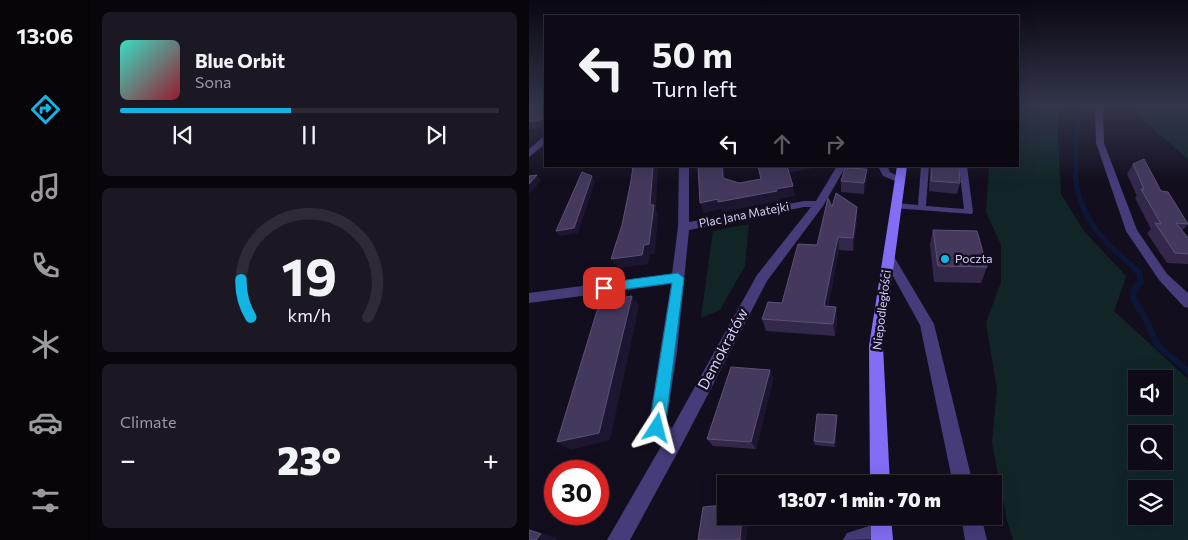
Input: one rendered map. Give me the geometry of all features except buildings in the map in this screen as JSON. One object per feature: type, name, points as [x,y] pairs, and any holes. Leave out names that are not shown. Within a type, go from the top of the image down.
[{"type":"street","points":[[1100,131],[1100,143],[1132,232],[1163,278],[1188,303]]},
{"type":"street","points":[[529,154],[544,141]]},
{"type":"street","points":[[684,167],[684,226]]},
{"type":"street","name":"Demokratów","points":[[618,540],[675,440],[762,278],[819,204],[841,167]]},
{"type":"street","points":[[882,167],[885,174],[901,173]]},
{"type":"street","name":"Niepodległości","points":[[880,475],[876,346],[901,173]]},
{"type":"street","name":"Plac Jana Matejki","points":[[675,440],[657,428],[684,226],[804,204],[819,204]]},
{"type":"street","points":[[889,258],[927,324],[961,475]]},
{"type":"street","points":[[529,298],[678,278]]},
{"type":"street","points":[[973,525],[976,540]]},
{"type":"street","points":[[854,540],[882,529]]},
{"type":"lane","points":[[922,208],[925,167]]},
{"type":"lane","points":[[896,206],[969,212],[963,167]]},
{"type":"green space","points":[[1019,131],[1058,131],[1061,194],[1084,231],[1126,276],[1114,311],[1188,379],[1188,540],[1013,540],[1002,495],[1002,475],[998,475],[992,443],[997,389],[986,323],[1001,282],[1001,245],[986,212],[989,167],[1019,167]]},
{"type":"green space","points":[[1156,131],[1188,131],[1188,159]]},
{"type":"green space","points":[[749,224],[745,266],[720,310],[701,318],[713,231]]},
{"type":"waterway","points":[[1076,177],[1077,131]]},
{"type":"waterway","points":[[1075,175],[1078,191],[1087,217],[1102,237],[1133,267]]},
{"type":"waterway","points":[[1133,267],[1139,273],[1141,282],[1134,289],[1133,299],[1143,314],[1158,346],[1189,372]]},
{"type":"place","name":"Poczta","points":[[945,259]]},
{"type":"route","points":[[604,288],[678,278],[657,428]]}]
